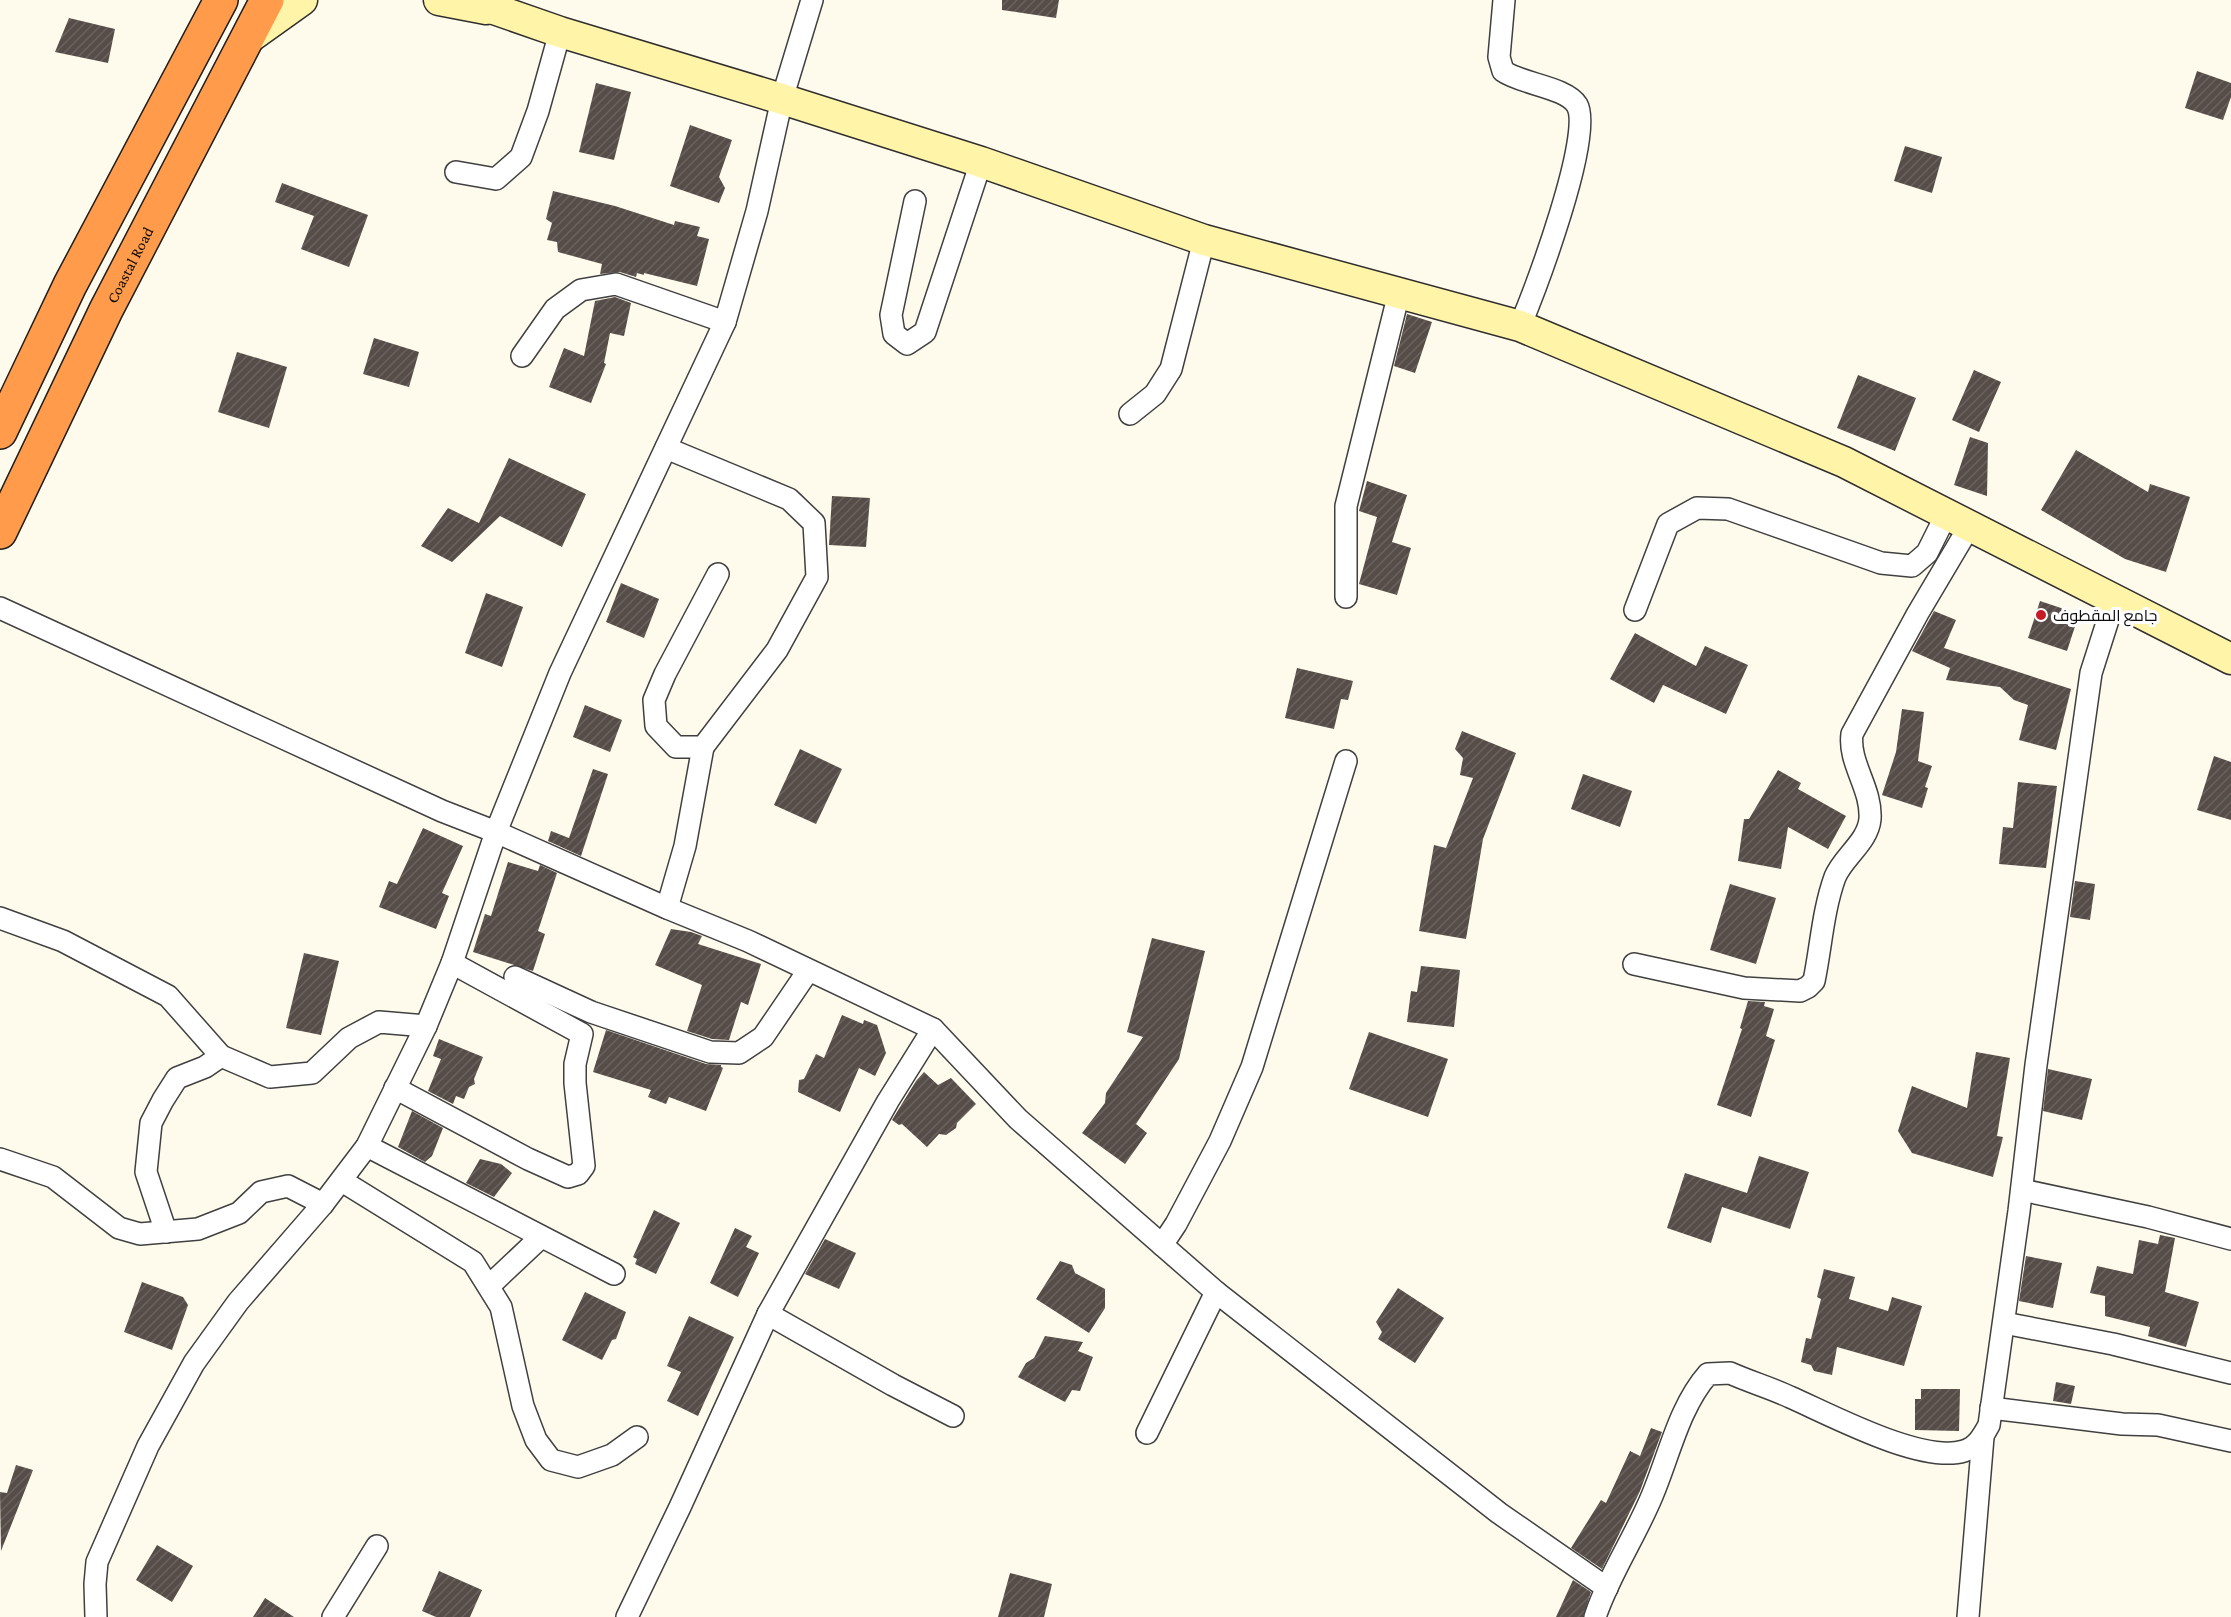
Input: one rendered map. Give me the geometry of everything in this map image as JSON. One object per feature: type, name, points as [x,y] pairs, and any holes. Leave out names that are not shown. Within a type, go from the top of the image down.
[{"type":"highway","points":[[4,418],[70,285],[221,0]]},
{"type":"highway","name":"Coastal Road","points":[[0,532],[106,310],[267,0]]},
{"type":"street","points":[[246,40],[302,0]]},
{"type":"street","points":[[439,0],[457,5],[481,5],[560,32],[782,99],[981,162],[1204,240],[1521,326],[1844,462],[2231,659]]},
{"type":"street","points":[[96,1617],[94,1584],[97,1562],[154,1435],[194,1363],[232,1311],[323,1204],[367,1146],[426,1026],[452,963],[496,832],[560,674],[725,322],[757,211],[782,99],[812,0]]},
{"type":"street","points":[[1504,0],[1499,57],[1503,71],[1513,78],[1566,95],[1576,103],[1581,116],[1577,148],[1565,195],[1521,326]]},
{"type":"street","points":[[456,172],[496,179],[521,157],[538,111],[560,32]]},
{"type":"street","points":[[915,201],[891,315],[894,334],[907,344],[925,332],[981,162]]},
{"type":"street","points":[[1130,414],[1155,394],[1171,369],[1204,240]]},
{"type":"street","points":[[522,356],[555,309],[581,290],[616,284],[725,322]]},
{"type":"street","points":[[1346,597],[1347,506],[1399,293]]},
{"type":"street","points":[[666,448],[789,499],[814,523],[817,577],[777,650],[703,747],[685,846],[667,909]]},
{"type":"street","points":[[1635,610],[1668,524],[1697,508],[1728,509],[1881,563],[1912,566],[1958,521]]},
{"type":"street","points":[[1634,964],[1744,988],[1800,991],[1814,981],[1828,902],[1836,874],[1860,843],[1870,822],[1870,808],[1864,781],[1851,752],[1852,734],[1918,613],[1958,521]]},
{"type":"street","points":[[703,747],[676,747],[656,726],[654,700],[665,674],[718,574]]},
{"type":"street","points":[[1595,1617],[1652,1496],[1689,1402],[1708,1374],[1730,1373],[1891,1440],[1933,1452],[1964,1451],[1974,1446],[1983,1437],[1989,1425],[2004,1323],[2036,1065],[2091,673],[2114,601]]},
{"type":"street","points":[[0,608],[442,811],[496,832],[667,909],[748,941],[933,1029],[1018,1119],[1216,1292],[1499,1513],[1607,1588]]},
{"type":"street","points":[[1162,1245],[1176,1224],[1220,1141],[1252,1067],[1347,761]]},
{"type":"street","points":[[0,918],[63,941],[168,996],[221,1056],[270,1077],[312,1073],[349,1038],[379,1022],[426,1026]]},
{"type":"street","points":[[395,1089],[528,1159],[568,1177],[578,1174],[584,1166],[574,1083],[575,1064],[582,1034],[452,963]]},
{"type":"street","points":[[515,977],[591,1012],[710,1052],[739,1053],[763,1037],[808,971]]},
{"type":"street","points":[[627,1617],[680,1508],[768,1314],[888,1101],[933,1029]]},
{"type":"street","points":[[166,1232],[146,1172],[151,1123],[177,1078],[205,1067],[221,1056]]},
{"type":"street","points":[[367,1146],[614,1274]]},
{"type":"street","points":[[0,1159],[53,1176],[119,1228],[140,1234],[198,1229],[239,1213],[261,1192],[288,1186],[323,1204]]},
{"type":"street","points":[[342,1180],[473,1262],[501,1307],[526,1414],[536,1440],[551,1460],[578,1467],[612,1455],[637,1437]]},
{"type":"street","points":[[2022,1190],[2148,1217],[2231,1239]]},
{"type":"street","points":[[489,1286],[542,1237]]},
{"type":"street","points":[[1147,1433],[1216,1292]]},
{"type":"street","points":[[768,1314],[893,1385],[953,1416]]},
{"type":"street","points":[[2004,1323],[2114,1344],[2231,1373]]},
{"type":"street","points":[[1991,1408],[2122,1424],[2158,1425],[2231,1441]]},
{"type":"street","points":[[1968,1617],[1983,1437]]},
{"type":"street","points":[[333,1617],[377,1546]]},
{"type":"building","points":[[1002,0],[1059,0],[1056,18],[1002,10]]},
{"type":"building","points":[[69,18],[115,29],[108,63],[55,52]]},
{"type":"building","points":[[2197,71],[2231,83],[2231,97],[2223,120],[2185,108]]},
{"type":"building","points":[[596,83],[631,92],[614,160],[579,152]]},
{"type":"building","points":[[690,125],[732,140],[719,177],[725,188],[719,203],[670,186]]},
{"type":"building","points":[[1905,146],[1942,157],[1932,193],[1894,181]]},
{"type":"building","points":[[282,183],[368,215],[349,267],[301,249],[314,216],[275,202]]},
{"type":"building","points":[[553,191],[615,206],[674,225],[675,221],[700,227],[697,236],[709,239],[697,286],[644,273],[644,275],[637,273],[636,277],[620,272],[600,274],[602,264],[558,252],[557,242],[547,240],[552,223],[546,219]]},
{"type":"building","points":[[615,297],[631,303],[624,336],[610,333],[604,363],[606,364],[591,403],[549,387],[564,348],[584,356],[595,301]]},
{"type":"building","points":[[1407,314],[1432,322],[1415,373],[1394,366]]},
{"type":"building","points":[[374,338],[419,352],[409,387],[363,374]]},
{"type":"building","points":[[237,352],[287,367],[269,428],[218,412]]},
{"type":"building","points":[[1974,370],[2001,382],[1979,432],[1952,420]]},
{"type":"building","points":[[1858,375],[1916,398],[1895,451],[1837,428]]},
{"type":"building","points":[[1970,437],[1988,443],[1987,496],[1954,485]]},
{"type":"building","points":[[2076,450],[2148,492],[2150,484],[2190,497],[2166,572],[2125,559],[2041,510]]},
{"type":"building","points":[[509,458],[586,494],[562,547],[500,516],[452,562],[421,546],[448,508],[479,523]]},
{"type":"building","points":[[1367,481],[1407,495],[1392,542],[1411,548],[1397,595],[1359,584],[1377,517],[1359,511]]},
{"type":"building","points":[[832,496],[870,498],[866,547],[829,545]]},
{"type":"building","points":[[621,583],[659,599],[644,638],[606,622]]},
{"type":"building","points":[[486,593],[523,607],[502,667],[465,653]]},
{"type":"building","points":[[2040,601],[2079,614],[2067,651],[2028,638]]},
{"type":"building","points":[[1934,611],[1956,620],[1944,648],[2071,689],[2056,750],[2019,740],[2028,705],[2014,700],[2000,687],[1946,680],[1950,668],[1912,651]]},
{"type":"building","points":[[1635,633],[1696,666],[1705,646],[1748,665],[1726,714],[1663,685],[1654,703],[1610,679]]},
{"type":"building","points":[[1297,668],[1353,681],[1348,700],[1341,699],[1334,729],[1285,718]]},
{"type":"building","points":[[585,705],[622,720],[610,752],[573,737]]},
{"type":"building","points":[[1902,709],[1924,712],[1918,761],[1932,766],[1925,787],[1928,788],[1922,808],[1882,795],[1896,752]]},
{"type":"building","points":[[1462,731],[1516,753],[1483,839],[1466,939],[1419,931],[1434,845],[1446,848],[1473,778],[1460,775],[1463,758],[1455,749]]},
{"type":"building","points":[[800,749],[842,769],[816,824],[774,805]]},
{"type":"building","points":[[2214,756],[2231,762],[2231,820],[2197,810]]},
{"type":"building","points":[[593,769],[608,774],[581,856],[548,841],[551,831],[569,838]]},
{"type":"building","points":[[1778,770],[1801,783],[1798,789],[1846,816],[1828,849],[1788,827],[1781,869],[1738,861],[1744,819],[1749,819]]},
{"type":"building","points":[[1583,774],[1632,791],[1620,827],[1571,809]]},
{"type":"building","points":[[2018,782],[2057,786],[2046,868],[1999,864],[2003,827],[2013,828]]},
{"type":"building","points":[[423,828],[463,846],[442,893],[449,896],[436,929],[379,907],[389,881],[397,884]]},
{"type":"building","points":[[508,862],[538,871],[540,865],[557,873],[538,931],[545,934],[533,971],[473,952],[485,914],[491,916]]},
{"type":"building","points":[[2075,881],[2095,884],[2090,920],[2070,917]]},
{"type":"building","points":[[1730,884],[1776,898],[1756,964],[1710,950]]},
{"type":"building","points":[[671,929],[702,936],[698,944],[761,964],[748,1005],[741,1002],[729,1040],[712,1039],[687,1031],[702,985],[655,965]]},
{"type":"building","points":[[1152,938],[1205,951],[1179,1059],[1136,1124],[1147,1133],[1125,1164],[1082,1133],[1105,1103],[1106,1093],[1143,1037],[1127,1032]]},
{"type":"building","points":[[304,953],[339,961],[321,1035],[286,1028]]},
{"type":"building","points":[[1421,966],[1460,970],[1454,1027],[1407,1022],[1411,991],[1417,992]]},
{"type":"building","points":[[1748,1001],[1765,1002],[1764,1006],[1774,1009],[1766,1036],[1775,1040],[1751,1117],[1717,1105],[1742,1029],[1740,1028]]},
{"type":"building","points":[[842,1015],[863,1024],[864,1020],[877,1025],[886,1053],[875,1076],[859,1068],[840,1112],[798,1092],[799,1080],[804,1079],[816,1054],[824,1058]]},
{"type":"building","points":[[606,1030],[706,1064],[721,1065],[723,1068],[706,1111],[669,1097],[666,1104],[648,1097],[651,1090],[593,1072]]},
{"type":"building","points":[[1369,1032],[1448,1059],[1428,1117],[1349,1089]]},
{"type":"building","points":[[439,1039],[483,1057],[474,1079],[475,1084],[469,1087],[464,1099],[456,1096],[453,1104],[428,1091],[441,1059],[433,1056]]},
{"type":"building","points":[[1976,1052],[2010,1058],[1997,1136],[2003,1137],[1993,1177],[1912,1153],[1898,1131],[1912,1086],[1967,1108]]},
{"type":"building","points":[[2048,1069],[2092,1079],[2082,1120],[2043,1111]]},
{"type":"building","points":[[924,1072],[938,1085],[951,1078],[976,1104],[957,1123],[956,1128],[946,1135],[939,1134],[927,1147],[902,1124],[899,1125],[892,1120]]},
{"type":"building","points":[[412,1111],[443,1128],[432,1156],[425,1162],[398,1147]]},
{"type":"building","points":[[1759,1156],[1809,1172],[1790,1229],[1722,1207],[1711,1243],[1667,1228],[1685,1173],[1747,1193]]},
{"type":"building","points":[[480,1159],[501,1164],[512,1173],[494,1197],[466,1183]]},
{"type":"building","points":[[654,1210],[680,1223],[656,1274],[635,1264],[637,1259],[633,1257]]},
{"type":"building","points":[[735,1228],[752,1236],[746,1247],[759,1253],[738,1297],[710,1283]]},
{"type":"building","points":[[2160,1235],[2175,1238],[2165,1292],[2199,1302],[2186,1347],[2148,1336],[2150,1327],[2105,1316],[2105,1296],[2090,1293],[2097,1266],[2133,1274],[2139,1240],[2158,1244]]},
{"type":"building","points":[[825,1239],[856,1253],[839,1289],[805,1274]]},
{"type":"building","points":[[2026,1256],[2062,1263],[2053,1308],[2019,1301]]},
{"type":"building","points":[[1060,1261],[1072,1265],[1075,1273],[1105,1289],[1105,1308],[1089,1333],[1036,1299]]},
{"type":"building","points":[[1824,1269],[1855,1277],[1849,1299],[1888,1311],[1892,1297],[1922,1306],[1904,1366],[1837,1347],[1832,1375],[1814,1371],[1811,1365],[1801,1362],[1806,1338],[1811,1339],[1821,1299],[1817,1297]]},
{"type":"building","points":[[142,1282],[183,1297],[188,1305],[172,1350],[124,1332]]},
{"type":"building","points":[[1398,1288],[1444,1318],[1415,1363],[1378,1339],[1382,1332],[1376,1322]]},
{"type":"building","points":[[585,1292],[626,1312],[616,1339],[612,1340],[602,1360],[562,1340]]},
{"type":"building","points":[[689,1316],[734,1337],[698,1416],[667,1401],[681,1372],[667,1366]]},
{"type":"building","points":[[1045,1336],[1083,1342],[1078,1351],[1093,1357],[1080,1391],[1072,1390],[1065,1402],[1018,1377],[1026,1363],[1034,1358]]},
{"type":"building","points":[[2056,1382],[2075,1386],[2071,1404],[2053,1401]]},
{"type":"building","points":[[1921,1389],[1960,1389],[1959,1431],[1915,1430],[1915,1399],[1921,1399]]},
{"type":"building","points":[[1651,1428],[1662,1432],[1640,1491],[1602,1569],[1571,1548],[1601,1500],[1606,1503],[1630,1451],[1640,1456]]},
{"type":"building","points":[[16,1465],[33,1470],[1,1551],[0,1492],[7,1493]]},
{"type":"building","points":[[157,1545],[193,1566],[172,1602],[136,1580]]},
{"type":"building","points":[[439,1571],[482,1590],[470,1617],[436,1617],[422,1611]]},
{"type":"building","points":[[1010,1573],[1052,1584],[1044,1617],[998,1617]]},
{"type":"building","points":[[1573,1580],[1591,1592],[1583,1617],[1556,1617]]},
{"type":"building","points":[[265,1598],[294,1617],[253,1617]]},
{"type":"place","name":"جامع المقطوف","points":[[2041,615]]}]
